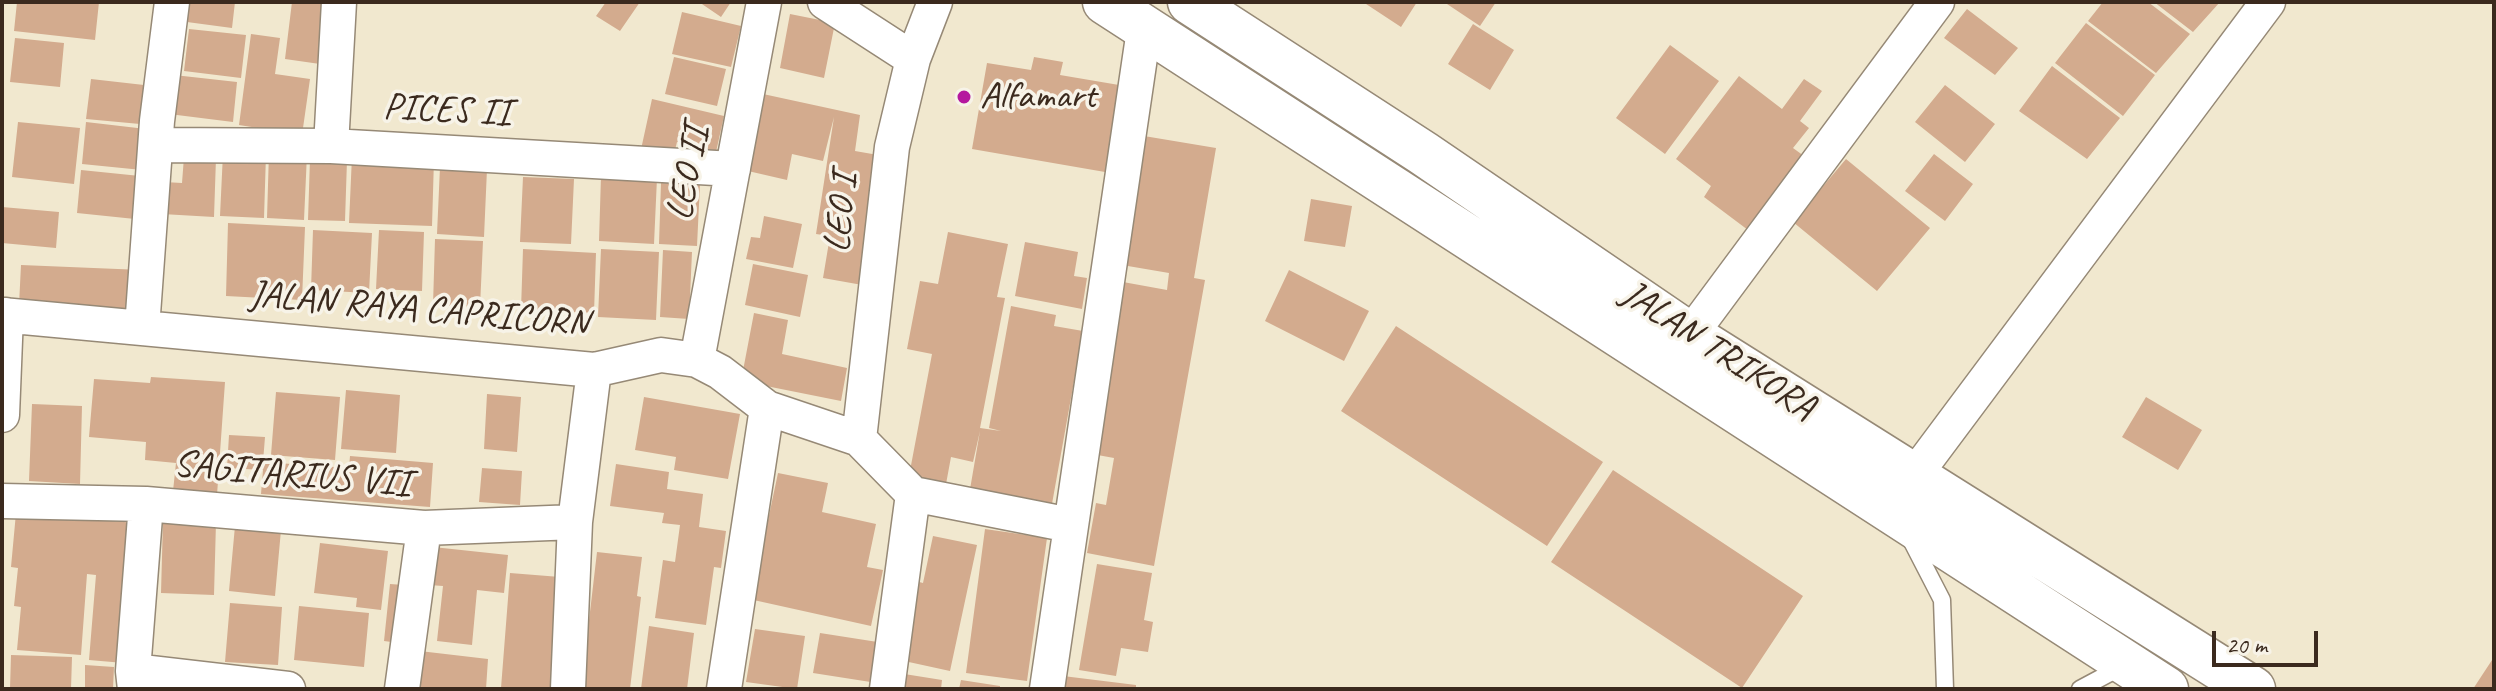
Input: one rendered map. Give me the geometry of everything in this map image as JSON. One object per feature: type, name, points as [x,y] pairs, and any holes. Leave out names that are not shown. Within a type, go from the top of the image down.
[{"type":"main road","name":"JALAN TRIKORA","points":[[1105,2],[1906,495],[2253,689]]},
{"type":"main road","name":"JALAN TRIKORA","points":[[1196,6],[1423,153],[1690,335],[2128,664],[2166,689]]},
{"type":"main road","points":[[1161,39],[1196,6]]},
{"type":"street","points":[[142,328],[156,145],[172,2]]},
{"type":"street","points":[[331,146],[339,2]]},
{"type":"street","name":"LEO II","points":[[697,360],[764,2]]},
{"type":"street","points":[[825,2],[913,59]]},
{"type":"street","name":"LEO I","points":[[859,439],[892,147],[913,59],[935,2]]},
{"type":"street","points":[[1690,335],[1937,2]]},
{"type":"street","points":[[1906,495],[2268,2]]},
{"type":"street","points":[[1047,689],[1070,525],[1161,39]]},
{"type":"street","name":"PICES II","points":[[156,145],[331,146],[733,169]]},
{"type":"street","points":[[2,415],[4,315]]},
{"type":"street","name":"JALAN RAYA CAPRICORN","points":[[4,315],[594,370],[661,355],[697,360],[720,372],[767,408],[859,439],[913,494]]},
{"type":"street","points":[[568,689],[575,522],[594,370]]},
{"type":"street","points":[[724,689],[767,408]]},
{"type":"street","points":[[887,689],[913,494],[1070,525]]},
{"type":"street","name":"SAGITARIUS VII","points":[[2,501],[146,504],[424,528],[575,522]]},
{"type":"street","points":[[146,504],[134,680],[288,689]]},
{"type":"street","points":[[402,689],[424,528]]},
{"type":"lane","points":[[1906,495],[1942,600],[1945,689]]},
{"type":"lane","points":[[2080,689],[2128,664]]},
{"type":"building","points":[[17,2],[99,2],[95,40],[14,31]]},
{"type":"building","points":[[189,2],[235,2],[232,28],[187,22]]},
{"type":"building","points":[[292,2],[328,2],[320,64],[285,59]]},
{"type":"building","points":[[606,2],[640,2],[620,31],[596,16]]},
{"type":"building","points":[[699,2],[731,2],[721,17]]},
{"type":"building","points":[[1363,2],[1417,2],[1401,27]]},
{"type":"building","points":[[1444,2],[1496,2],[1480,26]]},
{"type":"building","points":[[2103,2],[2148,2],[2190,34],[2156,73],[2088,21]]},
{"type":"building","points":[[2154,2],[2220,2],[2193,32]]},
{"type":"building","points":[[1967,9],[2018,48],[1995,75],[1944,38]]},
{"type":"building","points":[[682,12],[741,26],[731,67],[672,54]]},
{"type":"building","points":[[790,14],[835,23],[824,78],[780,68]]},
{"type":"building","points":[[2086,23],[2155,75],[2123,116],[2055,63]]},
{"type":"building","points":[[1473,24],[1514,50],[1490,90],[1448,64]]},
{"type":"building","points":[[189,29],[246,35],[241,78],[184,71]]},
{"type":"building","points":[[251,34],[280,38],[275,74],[310,79],[302,135],[239,125]]},
{"type":"building","points":[[15,38],[64,43],[60,87],[10,82]]},
{"type":"building","points":[[1670,45],[1719,81],[1665,154],[1616,118]]},
{"type":"building","points":[[674,57],[726,69],[717,106],[665,94]]},
{"type":"building","points":[[1034,57],[1063,62],[1060,75],[1119,85],[1105,172],[972,149],[987,63],[1031,70]]},
{"type":"building","points":[[2052,66],[2120,118],[2087,159],[2019,111]]},
{"type":"building","points":[[174,75],[237,82],[233,122],[169,114]]},
{"type":"building","points":[[1739,76],[1782,109],[1804,79],[1822,91],[1800,121],[1809,128],[1793,148],[1804,156],[1748,230],[1704,197],[1711,186],[1676,159]]},
{"type":"building","points":[[91,79],[144,85],[140,124],[86,119]]},
{"type":"building","points":[[1945,85],[1995,124],[1965,162],[1915,122]]},
{"type":"building","points":[[763,94],[860,115],[855,151],[878,155],[868,286],[823,278],[830,236],[816,234],[834,117],[823,161],[792,154],[787,180],[748,171]]},
{"type":"building","points":[[652,99],[724,116],[716,152],[677,142],[672,162],[640,154]]},
{"type":"building","points":[[18,122],[80,128],[74,184],[12,177]]},
{"type":"building","points":[[86,122],[146,129],[142,170],[82,164]]},
{"type":"building","points":[[1144,136],[1216,148],[1194,278],[1205,280],[1154,566],[1087,553],[1096,503],[1106,505],[1114,458],[1092,454],[1123,282],[1167,290],[1169,273],[1122,265]]},
{"type":"building","points":[[269,152],[307,154],[304,220],[267,218]]},
{"type":"building","points":[[223,153],[266,154],[264,218],[220,216]]},
{"type":"building","points":[[1934,154],[1973,184],[1945,221],[1905,191]]},
{"type":"building","points":[[352,156],[434,159],[432,226],[349,223]]},
{"type":"building","points":[[184,157],[216,158],[214,217],[162,214],[164,182],[182,183]]},
{"type":"building","points":[[310,159],[347,160],[345,221],[308,220]]},
{"type":"building","points":[[1846,159],[1930,228],[1877,291],[1793,222]]},
{"type":"building","points":[[440,167],[487,169],[484,237],[437,234]]},
{"type":"building","points":[[81,170],[140,176],[135,219],[77,213]]},
{"type":"building","points":[[601,176],[657,178],[654,244],[599,241]]},
{"type":"building","points":[[523,177],[574,179],[571,244],[520,242]]},
{"type":"building","points":[[661,183],[700,184],[697,246],[659,244]]},
{"type":"building","points":[[1311,199],[1352,206],[1345,247],[1304,241]]},
{"type":"building","points":[[2,207],[59,212],[56,248],[2,243]]},
{"type":"building","points":[[764,216],[802,224],[793,268],[746,259],[751,237],[760,238]]},
{"type":"building","points":[[228,223],[305,227],[302,300],[226,296]]},
{"type":"building","points":[[313,230],[372,233],[369,293],[311,290]]},
{"type":"building","points":[[379,230],[424,232],[422,291],[376,289]]},
{"type":"building","points":[[948,232],[1008,244],[997,297],[1005,298],[980,428],[1001,431],[989,428],[1011,306],[1056,315],[1054,326],[1083,331],[1050,515],[968,501],[980,431],[973,462],[951,457],[946,484],[909,476],[932,354],[907,349],[920,281],[938,284]]},
{"type":"building","points":[[435,239],[483,241],[480,307],[433,305]]},
{"type":"building","points":[[1025,242],[1078,252],[1074,276],[1087,278],[1082,309],[1015,296]]},
{"type":"building","points":[[523,249],[596,253],[594,313],[521,310]]},
{"type":"building","points":[[601,249],[659,252],[656,320],[598,317]]},
{"type":"building","points":[[663,250],[692,252],[689,319],[660,317]]},
{"type":"building","points":[[753,264],[808,275],[800,317],[745,305]]},
{"type":"building","points":[[21,265],[142,270],[141,311],[19,305]]},
{"type":"building","points":[[1289,270],[1369,311],[1344,361],[1265,321]]},
{"type":"building","points":[[754,313],[788,320],[782,354],[847,368],[841,401],[741,381]]},
{"type":"building","points":[[1396,326],[1603,462],[1547,546],[1341,411]]},
{"type":"building","points":[[151,377],[225,382],[217,495],[173,491],[176,463],[145,460],[146,442],[89,437],[94,379],[150,383]]},
{"type":"building","points":[[346,390],[400,395],[396,453],[341,449]]},
{"type":"building","points":[[276,392],[340,397],[335,460],[271,455]]},
{"type":"building","points":[[487,394],[521,397],[517,452],[484,449]]},
{"type":"building","points":[[644,397],[740,414],[728,479],[674,470],[676,457],[635,450]]},
{"type":"building","points":[[2146,397],[2202,430],[2178,470],[2122,437]]},
{"type":"building","points":[[32,404],[82,406],[80,484],[29,481]]},
{"type":"building","points":[[229,435],[265,437],[263,462],[349,468],[350,456],[433,463],[430,507],[261,494],[263,470],[227,468]]},
{"type":"building","points":[[616,464],[669,472],[667,489],[703,494],[699,527],[726,531],[721,568],[714,567],[706,625],[655,618],[663,560],[675,562],[680,525],[662,523],[664,513],[610,506]]},
{"type":"building","points":[[482,468],[522,471],[520,505],[479,502]]},
{"type":"building","points":[[1613,470],[1803,596],[1742,688],[1551,562]]},
{"type":"building","points":[[778,473],[828,483],[822,512],[876,524],[867,567],[883,570],[871,626],[740,597],[763,544]]},
{"type":"building","points":[[16,513],[136,523],[124,663],[89,660],[96,575],[87,574],[81,655],[17,650],[21,607],[14,606],[18,568],[11,567]]},
{"type":"building","points":[[163,520],[216,522],[214,595],[161,593]]},
{"type":"building","points":[[235,526],[281,530],[275,596],[229,591]]},
{"type":"building","points":[[985,529],[1047,538],[1027,681],[966,673]]},
{"type":"building","points":[[933,536],[977,545],[950,671],[895,659],[912,580],[923,583]]},
{"type":"building","points":[[320,543],[388,551],[381,610],[356,607],[357,598],[314,593]]},
{"type":"building","points":[[433,547],[508,555],[504,593],[477,590],[472,645],[437,641],[443,586],[429,585]]},
{"type":"building","points":[[597,552],[642,557],[637,596],[641,597],[630,689],[581,689]]},
{"type":"building","points":[[1097,564],[1152,573],[1144,620],[1153,622],[1148,652],[1121,648],[1116,676],[1079,670]]},
{"type":"building","points":[[510,573],[560,577],[552,689],[501,688]]},
{"type":"building","points":[[390,584],[404,585],[399,643],[384,641]]},
{"type":"building","points":[[230,603],[282,607],[278,665],[225,662]]},
{"type":"building","points":[[299,606],[369,613],[364,667],[294,660]]},
{"type":"building","points":[[649,626],[694,633],[687,689],[641,689]]},
{"type":"building","points":[[755,629],[805,636],[797,689],[746,682]]},
{"type":"building","points":[[820,633],[884,643],[877,683],[813,673]]},
{"type":"building","points":[[411,650],[488,659],[486,689],[407,689]]},
{"type":"building","points":[[11,655],[72,657],[71,689],[10,689]]},
{"type":"building","points":[[2494,657],[2494,689],[2473,689]]},
{"type":"building","points":[[85,665],[114,667],[113,689],[85,689]]},
{"type":"building","points":[[898,673],[942,680],[941,689],[896,689]]},
{"type":"building","points":[[1063,676],[1136,685],[1136,689],[1061,689]]},
{"type":"building","points":[[961,680],[1000,686],[1000,689],[959,689]]},
{"type":"place","name":"Alfamart","points":[[964,97]]}]
